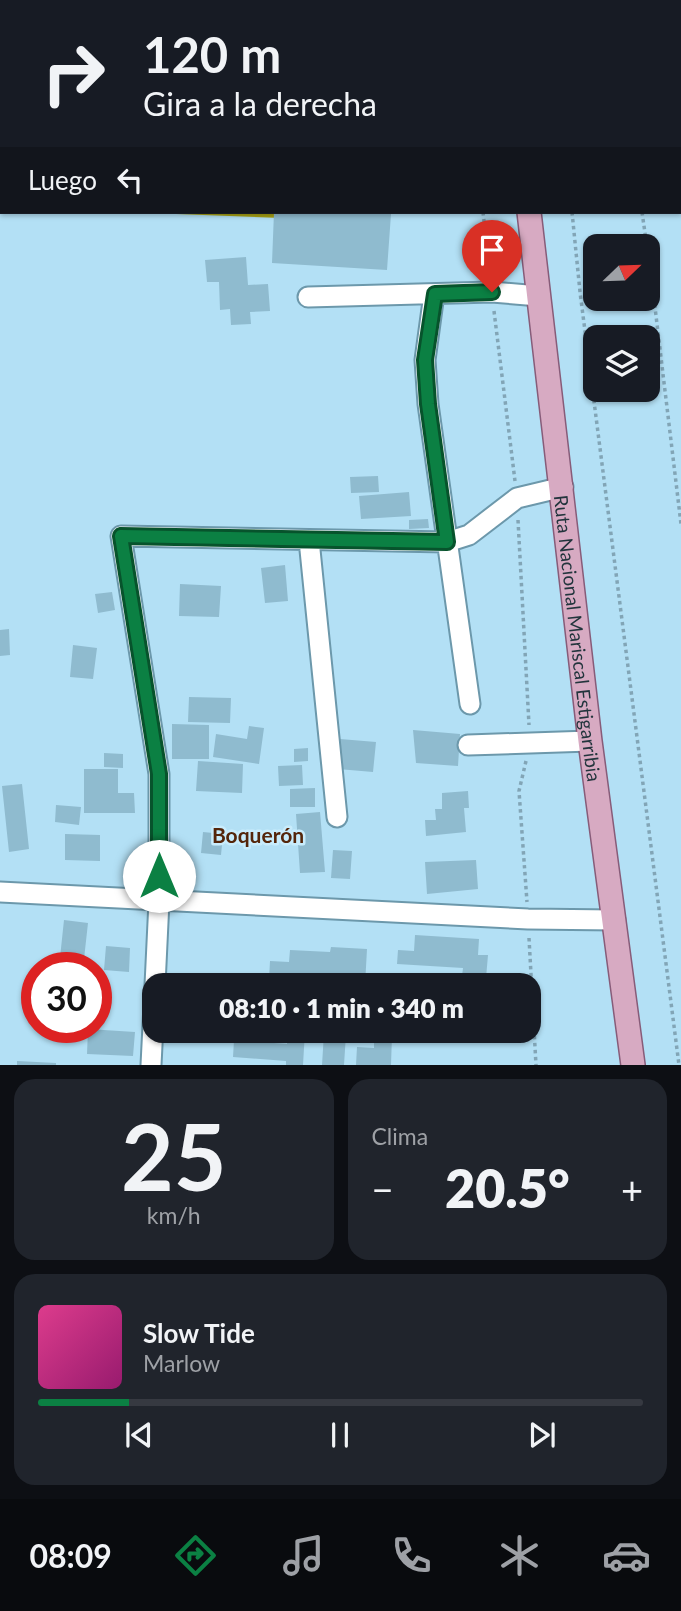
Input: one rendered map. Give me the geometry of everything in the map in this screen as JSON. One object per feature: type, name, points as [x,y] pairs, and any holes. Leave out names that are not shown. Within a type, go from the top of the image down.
[{"type":"main road","name":"Ruta Nacional Mariscal Estigarribia","points":[[529,214],[590,741],[633,1065]]},
{"type":"street","points":[[308,297],[492,292],[540,296]]},
{"type":"street","points":[[435,294],[426,371],[428,404],[470,704]]},
{"type":"street","points":[[156,973],[159,901],[159,774],[121,536],[447,542],[469,535],[517,498],[562,487]]},
{"type":"street","points":[[309,540],[337,817]]},
{"type":"street","points":[[468,745],[590,741]]},
{"type":"street","points":[[0,892],[528,919],[615,920]]},
{"type":"street","points":[[151,1065],[152,1043]]},
{"type":"path","points":[[482,214],[517,498],[530,742],[519,791],[536,1065]]},
{"type":"path","points":[[572,214],[679,1065]]},
{"type":"path","points":[[642,214],[645,234]]},
{"type":"path","points":[[655,312],[681,524]]},
{"type":"shaded area","points":[[176,214],[387,214],[388,222]]},
{"type":"building","points":[[274,214],[391,214],[387,270],[272,263]]},
{"type":"building","points":[[246,257],[248,285],[268,284],[270,311],[250,312],[251,324],[231,325],[230,309],[220,310],[219,282],[207,282],[205,260]]},
{"type":"building","points":[[378,476],[379,492],[351,493],[350,477]]},
{"type":"building","points":[[409,492],[411,516],[361,519],[359,496]]},
{"type":"building","points":[[428,519],[429,528],[409,529],[409,520]]},
{"type":"building","points":[[285,565],[288,601],[265,603],[261,568]]},
{"type":"building","points":[[180,584],[221,586],[219,617],[179,616]]},
{"type":"building","points":[[112,592],[115,610],[98,613],[95,594]]},
{"type":"building","points":[[9,629],[10,655],[0,656],[0,630]]},
{"type":"building","points":[[73,645],[97,648],[93,679],[70,677]]},
{"type":"building","points":[[189,697],[231,698],[230,723],[188,722]]},
{"type":"building","points":[[172,724],[209,725],[209,759],[172,759]]},
{"type":"building","points":[[249,726],[264,728],[259,764],[213,757],[216,734],[247,739]]},
{"type":"building","points":[[413,730],[460,734],[458,766],[416,763]]},
{"type":"building","points":[[340,739],[376,742],[373,772],[338,769]]},
{"type":"building","points":[[308,748],[308,761],[294,762],[294,749]]},
{"type":"building","points":[[104,753],[123,754],[123,768],[104,767]]},
{"type":"building","points":[[198,761],[243,764],[242,793],[196,791]]},
{"type":"building","points":[[302,765],[303,785],[279,786],[278,766]]},
{"type":"building","points":[[84,769],[118,769],[118,793],[134,793],[135,813],[84,813]]},
{"type":"building","points":[[22,784],[29,849],[9,852],[2,786]]},
{"type":"building","points":[[315,788],[315,807],[290,807],[290,789]]},
{"type":"building","points":[[468,791],[469,808],[464,808],[466,832],[426,836],[425,820],[436,820],[435,809],[442,809],[442,793]]},
{"type":"building","points":[[56,805],[81,807],[79,825],[55,822]]},
{"type":"building","points":[[320,812],[325,872],[300,873],[296,814]]},
{"type":"building","points":[[203,832],[223,834],[221,855],[201,853]]},
{"type":"building","points":[[65,834],[100,835],[100,861],[65,860]]},
{"type":"building","points":[[333,850],[352,851],[350,879],[331,878]]},
{"type":"building","points":[[476,860],[478,889],[427,894],[425,862]]},
{"type":"building","points":[[64,920],[88,923],[85,952],[61,952]]},
{"type":"building","points":[[415,935],[479,939],[478,955],[488,955],[486,973],[462,973],[463,968],[397,964],[398,950],[414,951]]},
{"type":"building","points":[[106,946],[130,948],[129,972],[112,971],[112,952],[106,952]]},
{"type":"building","points":[[331,947],[367,949],[366,973],[269,973],[270,961],[289,962],[290,950],[330,952]]},
{"type":"building","points":[[112,1031],[135,1032],[133,1056],[87,1054],[87,1043],[112,1043]]},
{"type":"building","points":[[234,1043],[304,1043],[303,1065],[233,1057]]},
{"type":"building","points":[[323,1043],[345,1043],[344,1065],[322,1065]]},
{"type":"building","points":[[374,1043],[392,1043],[391,1065],[356,1065],[357,1047],[374,1048]]},
{"type":"building","points":[[17,1061],[56,1063],[56,1065],[17,1065]]},
{"type":"district","name":"Boquerón","points":[[258,834]]},
{"type":"route","points":[[159,876],[159,774],[121,536],[447,542],[428,404],[425,360],[435,294],[492,292]]}]
